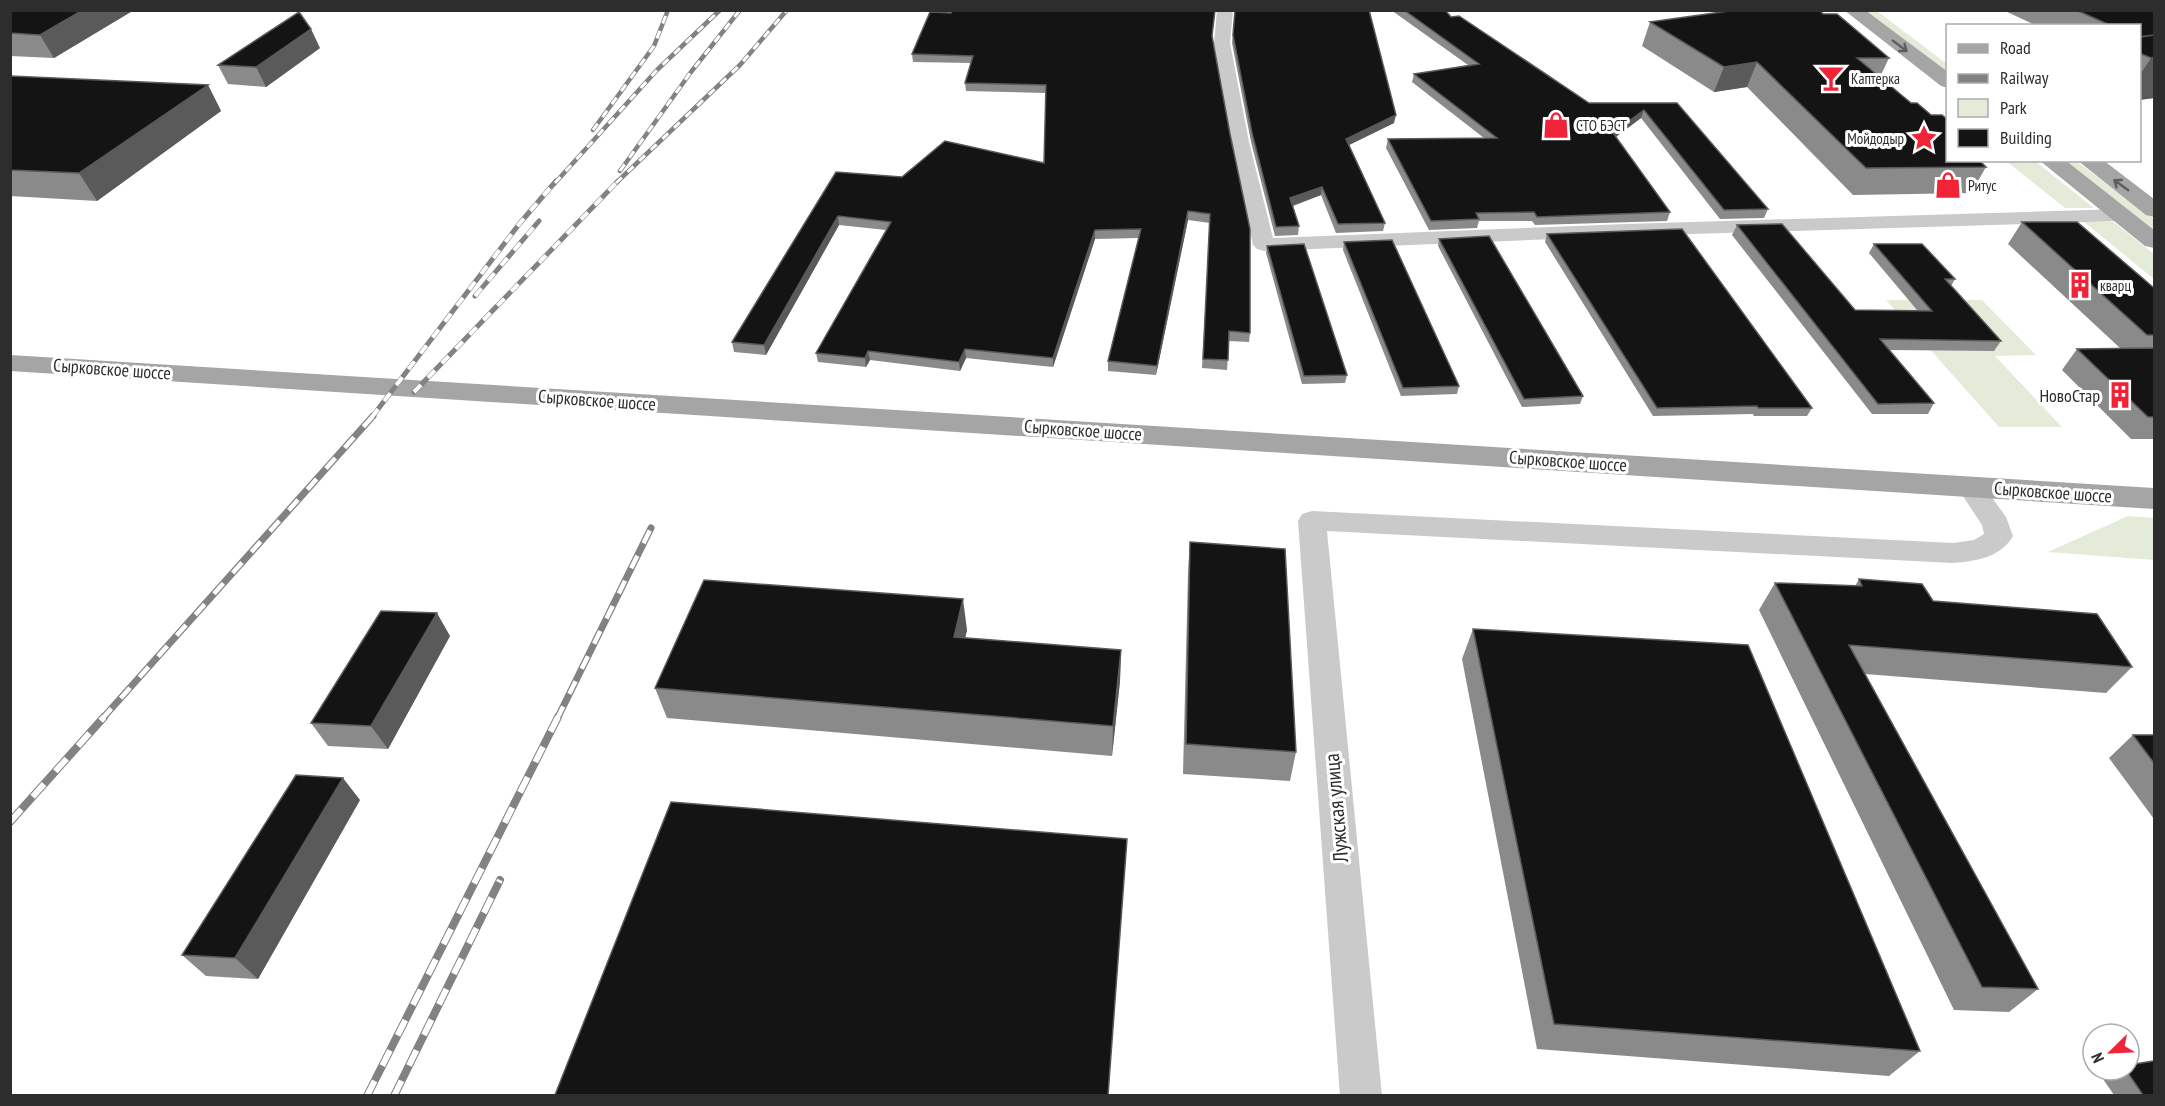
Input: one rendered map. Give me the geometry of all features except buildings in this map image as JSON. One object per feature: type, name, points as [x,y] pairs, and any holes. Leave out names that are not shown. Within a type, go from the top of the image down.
[{"type":"main road","points":[[1853,10],[1946,81]]},
{"type":"main road","points":[[2053,162],[2154,241]]},
{"type":"main road","points":[[2091,162],[2154,210]]},
{"type":"main road","name":"Сырковское шоссе","points":[[10,363],[2154,499]]},
{"type":"street","points":[[1225,10],[1222,43],[1240,142],[1264,245],[1627,230],[2121,215]]},
{"type":"street","name":"Лужская улица","points":[[1361,1095],[1312,521],[1953,553],[1974,551],[1991,546],[1999,536],[1996,524],[1970,487]]},
{"type":"green space","points":[[1862,11],[1877,11],[1946,63],[1946,74]]},
{"type":"green space","points":[[2007,162],[2036,162],[2094,208],[2065,208]]},
{"type":"green space","points":[[2061,162],[2077,162],[2154,219],[2154,232]]},
{"type":"green space","points":[[2084,222],[2114,222],[2154,254],[2154,279]]},
{"type":"green space","points":[[1886,300],[1982,300],[2036,355],[1995,356],[2062,427],[1999,427]]},
{"type":"green space","points":[[2128,516],[2154,518],[2154,560],[2048,552]]},
{"type":"railway","points":[[593,130],[654,46],[668,10]]},
{"type":"railway","points":[[555,183],[657,70],[720,10]]},
{"type":"railway","points":[[620,171],[691,72],[740,10]]},
{"type":"railway","points":[[617,182],[740,65],[787,10]]},
{"type":"railway","points":[[372,417],[520,223],[556,181]]},
{"type":"railway","points":[[414,392],[617,182]]},
{"type":"railway","points":[[475,296],[539,221]]},
{"type":"railway","points":[[102,719],[373,416]]},
{"type":"railway","points":[[557,718],[651,528]]},
{"type":"railway","points":[[10,822],[104,717]]},
{"type":"railway","points":[[367,1096],[557,718]]},
{"type":"railway","points":[[394,1096],[500,880]]},
{"type":"place","name":"Каптерка","points":[[1831,78]]},
{"type":"place","name":"СТО БЭСТ","points":[[1556,125]]},
{"type":"place","name":"Мойдодыр","points":[[1924,138]]},
{"type":"place","name":"Ритус","points":[[1948,185]]},
{"type":"place","name":"кварц","points":[[2080,285]]},
{"type":"place","name":"НовоСтар","points":[[2120,395]]}]
